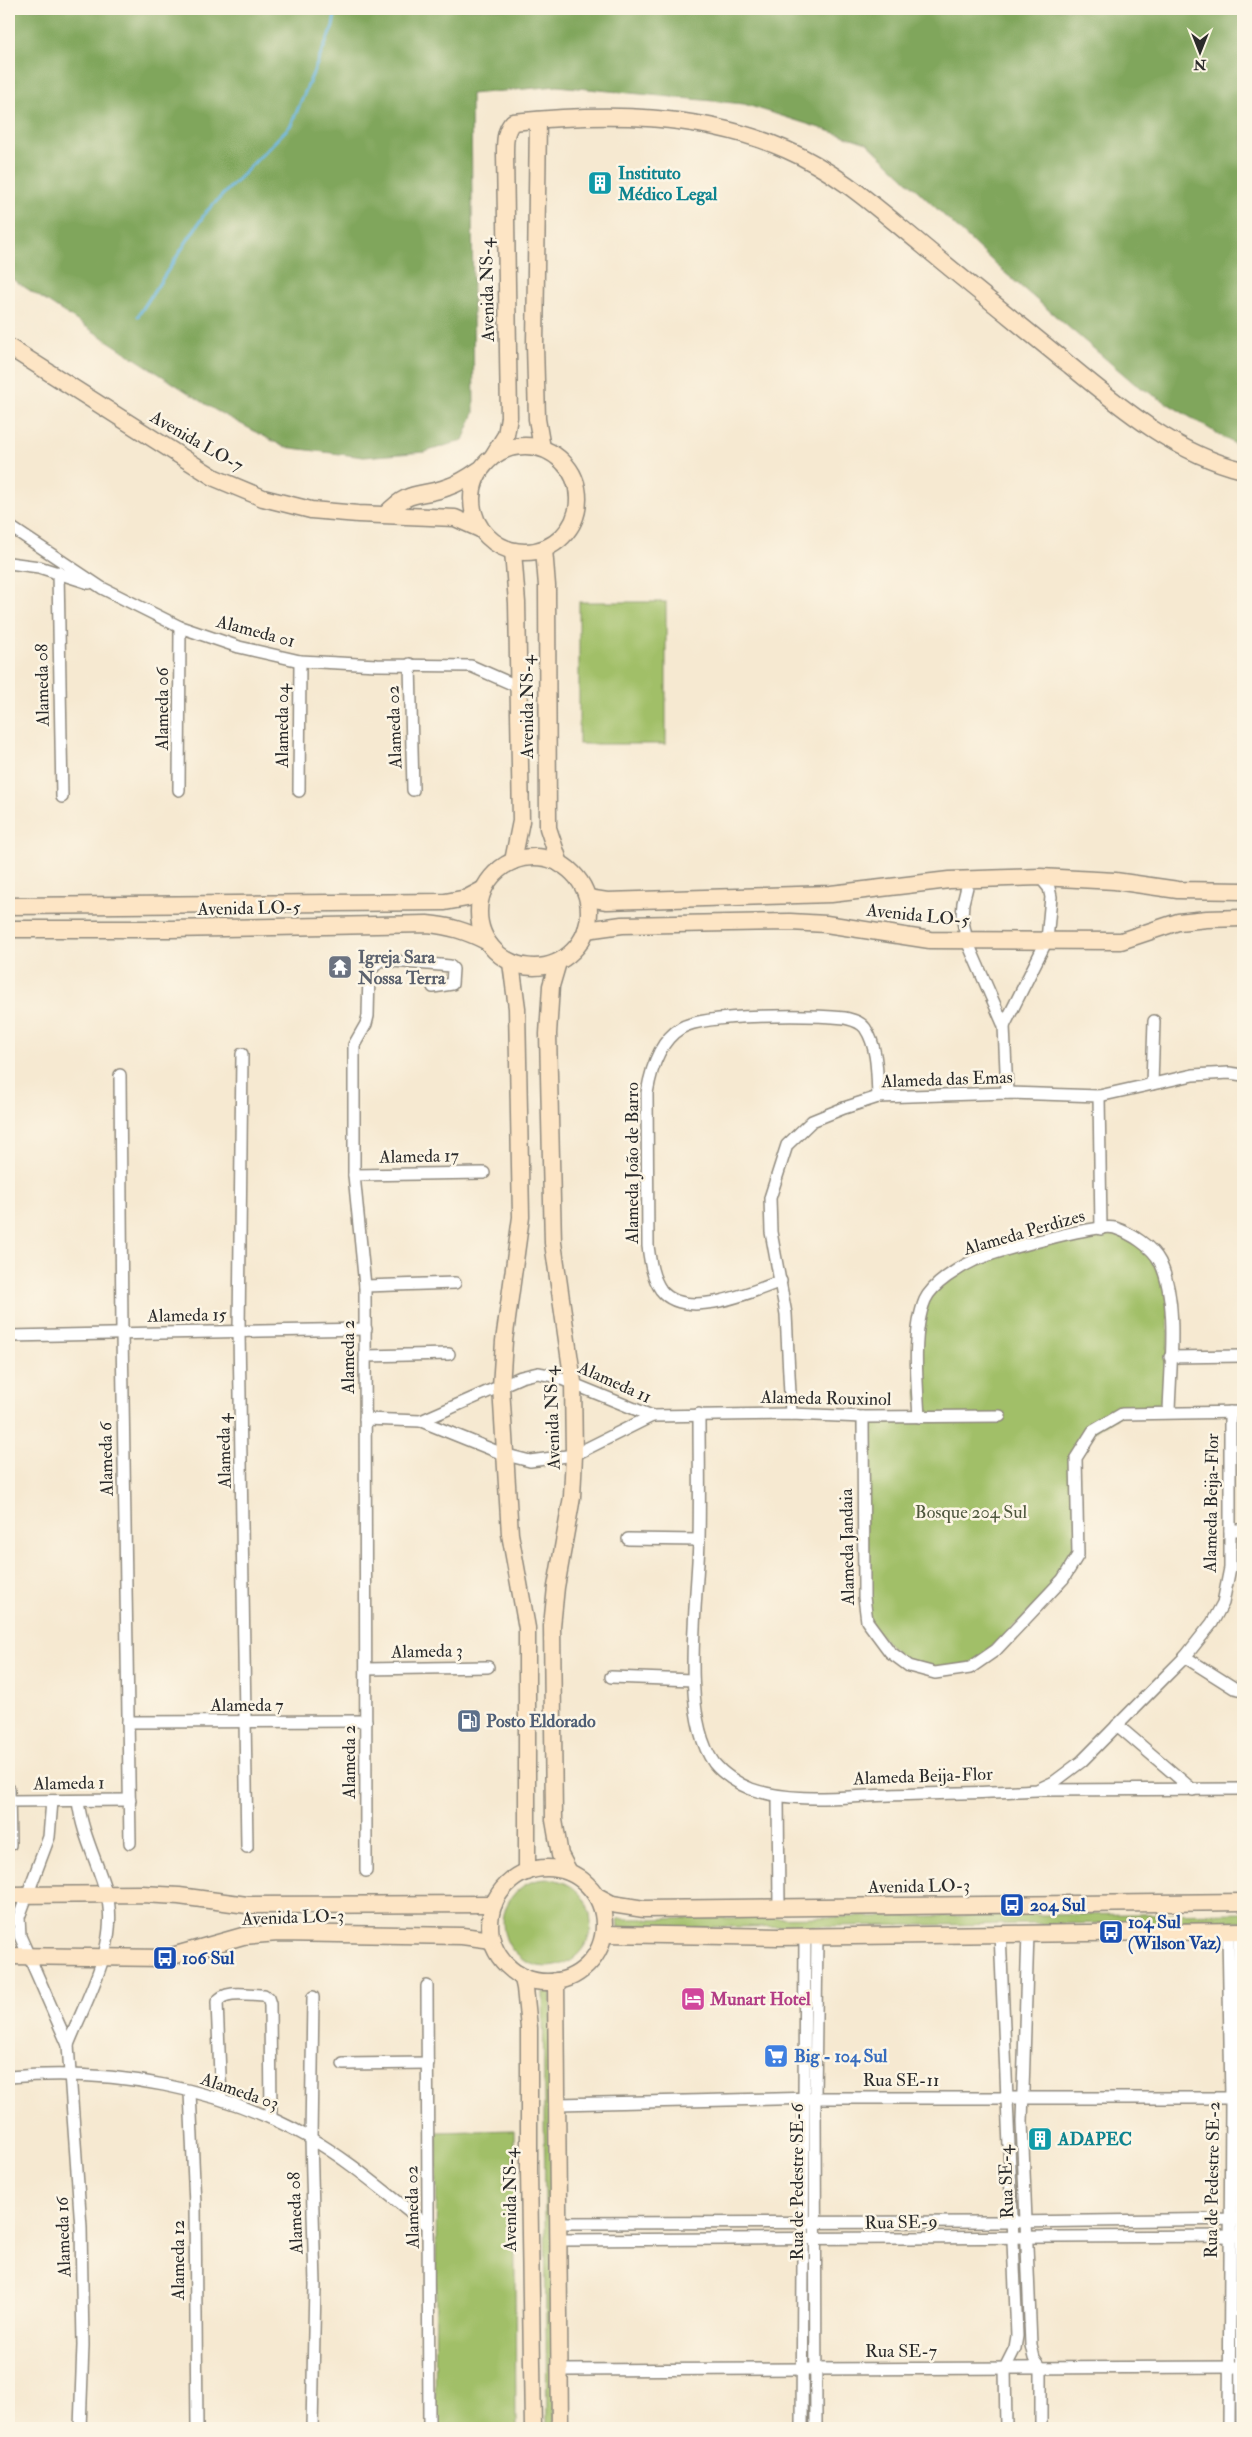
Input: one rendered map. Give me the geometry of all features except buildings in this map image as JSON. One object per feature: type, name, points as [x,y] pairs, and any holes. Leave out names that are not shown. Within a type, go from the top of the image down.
[{"type":"street","points":[[542,448],[537,419],[535,346],[538,120],[626,117],[685,122],[750,136],[794,153],[843,181],[871,201],[1123,410],[1174,441],[1210,458],[1243,470]]},
{"type":"street","name":"Avenida NS-4","points":[[493,456],[506,435],[509,417],[506,138],[509,126],[513,122],[538,120]]},
{"type":"street","name":"Avenida LO-7","points":[[9,347],[215,478],[263,498],[311,510],[455,518],[480,529]]},
{"type":"street","points":[[386,514],[398,501],[405,497],[447,488],[462,482],[480,469],[493,456],[516,446],[525,445],[542,448],[556,455],[568,467],[576,482],[579,498],[577,514],[570,529],[559,541],[544,549],[529,552],[513,551],[489,539],[480,529],[473,515],[471,499],[473,483],[480,469]]},
{"type":"street","name":"Alameda 01","points":[[9,526],[102,588],[180,627],[239,647],[300,661],[471,666],[519,686]]},
{"type":"street","name":"Avenida NS-4","points":[[544,549],[547,586],[548,828],[560,864]]},
{"type":"street","name":"Avenida NS-4","points":[[513,551],[517,603],[521,821],[513,861]]},
{"type":"street","points":[[9,563],[39,566],[102,588]]},
{"type":"street","name":"Alameda 08","points":[[58,572],[62,797]]},
{"type":"street","name":"Alameda 06","points":[[179,790],[180,627]]},
{"type":"street","name":"Alameda 04","points":[[299,791],[300,661]]},
{"type":"street","name":"Alameda 02","points":[[410,664],[413,790]]},
{"type":"street","points":[[537,857],[560,864],[580,882],[588,898],[590,914],[580,943],[570,954],[558,962],[535,968],[511,963],[498,956],[486,941],[479,925],[478,907],[482,890],[495,872],[513,861],[537,857]]},
{"type":"street","points":[[1004,1026],[1047,940],[1051,897],[1049,888],[1040,876]]},
{"type":"street","name":"Avenida LO-5","points":[[588,898],[607,901],[806,896],[969,879],[1040,876],[1115,881],[1178,890],[1243,891]]},
{"type":"street","points":[[969,879],[963,903],[962,917],[967,941],[1004,1026],[1007,1093]]},
{"type":"street","name":"Avenida LO-5","points":[[9,906],[445,902],[467,898],[482,890]]},
{"type":"street","name":"Avenida LO-5","points":[[586,930],[622,926],[790,922],[826,924],[899,936],[967,941],[1121,941],[1178,922],[1243,918]]},
{"type":"street","name":"Avenida LO-5","points":[[9,929],[171,929],[427,924],[450,926],[467,931],[486,941]]},
{"type":"street","name":"Alameda 2","points":[[366,1871],[366,1329],[365,1286],[354,1175],[354,1045],[366,1024],[368,1016],[369,972],[380,960],[450,966],[453,969],[452,984],[433,987]]},
{"type":"street","name":"Avenida NS-4","points":[[558,962],[552,986],[548,1034],[553,1234],[573,1382],[574,1455],[572,1497],[556,1588],[552,1626],[554,1820],[560,1855],[569,1872]]},
{"type":"street","points":[[511,963],[516,1008],[521,1218],[504,1340],[501,1387],[503,1454],[510,1534],[527,1628],[527,1872]]},
{"type":"street","name":"Alameda João de Barro","points":[[781,1281],[739,1296],[694,1304],[674,1300],[662,1291],[650,1265],[648,1246],[647,1093],[651,1068],[669,1037],[682,1027],[727,1018],[845,1018],[857,1021],[865,1027],[872,1045],[876,1064],[878,1097]]},
{"type":"street","points":[[1152,1084],[1154,1021]]},
{"type":"street","name":"Alameda 4","points":[[242,1054],[239,1331],[247,1847]]},
{"type":"street","name":"Alameda das Emas","points":[[791,1414],[788,1337],[781,1281],[771,1232],[770,1198],[787,1145],[812,1121],[878,1097],[1007,1093],[1099,1096],[1193,1075],[1230,1073],[1243,1075]]},
{"type":"street","name":"Alameda 6","points":[[120,1075],[130,1843]]},
{"type":"street","points":[[1099,1096],[1101,1229]]},
{"type":"street","name":"Alameda 17","points":[[354,1175],[484,1173]]},
{"type":"street","name":"Alameda Perdizes","points":[[919,1417],[917,1380],[919,1325],[926,1299],[947,1276],[975,1260],[1080,1230],[1114,1228],[1141,1241],[1159,1260],[1168,1288],[1169,1412]]},
{"type":"street","points":[[365,1286],[455,1283]]},
{"type":"street","name":"Alameda 15","points":[[9,1336],[366,1329]]},
{"type":"street","points":[[366,1356],[449,1354]]},
{"type":"street","points":[[1170,1357],[1243,1356]]},
{"type":"street","name":"Alameda 11","points":[[421,1421],[521,1377],[538,1374],[573,1382],[652,1416]]},
{"type":"street","name":"Alameda Beija-Flor","points":[[699,1414],[699,1540],[693,1680],[697,1716],[703,1738],[714,1762],[729,1777],[749,1788],[778,1797],[1038,1790],[1054,1782],[1082,1761],[1185,1657],[1212,1622],[1223,1603],[1230,1568],[1230,1412]]},
{"type":"street","name":"Alameda Jandaia","points":[[863,1417],[864,1597],[867,1621],[890,1652],[909,1666],[935,1673],[970,1668],[996,1650],[1063,1579],[1078,1554],[1076,1458],[1093,1432],[1122,1414],[1243,1412]]},
{"type":"street","name":"Alameda Rouxinol","points":[[652,1416],[791,1414],[863,1417],[1000,1416]]},
{"type":"street","name":"Alameda 11","points":[[365,1419],[421,1421],[503,1454],[530,1461],[574,1455],[652,1416]]},
{"type":"street","points":[[1230,1530],[1243,1530]]},
{"type":"street","points":[[628,1539],[699,1540]]},
{"type":"street","points":[[1185,1657],[1234,1688],[1243,1690]]},
{"type":"street","name":"Alameda 3","points":[[366,1669],[488,1667]]},
{"type":"street","points":[[611,1677],[693,1680]]},
{"type":"street","name":"Alameda 7","points":[[128,1722],[366,1721]]},
{"type":"street","points":[[1117,1725],[1193,1790]]},
{"type":"street","points":[[9,1789],[10,1845]]},
{"type":"street","points":[[1038,1790],[1243,1789]]},
{"type":"street","points":[[778,1797],[779,1907]]},
{"type":"street","name":"Alameda 1","points":[[9,1801],[130,1800]]},
{"type":"street","name":"Alameda 16","points":[[52,1801],[49,1836],[19,1917],[20,1936],[68,2045],[82,2227],[83,2345],[80,2428]]},
{"type":"street","name":"Alameda 16","points":[[68,2045],[104,1957],[109,1940],[106,1894],[81,1824],[78,1801]]},
{"type":"street","points":[[551,1868],[569,1872],[585,1882],[598,1896],[604,1914],[604,1934],[600,1950],[589,1964],[575,1975],[556,1982],[537,1981],[518,1974],[500,1956],[492,1940],[490,1922],[494,1904],[503,1889],[516,1877],[527,1872],[551,1868]]},
{"type":"street","name":"Avenida LO-3","points":[[9,1895],[29,1893],[179,1896],[247,1905],[494,1904]]},
{"type":"street","name":"Avenida LO-3","points":[[598,1896],[612,1904],[644,1909],[1243,1902]]},
{"type":"street","points":[[604,1934],[811,1936],[1237,1931]]},
{"type":"street","name":"Rua de Pedestre SE-2","points":[[1237,1931],[1243,2219],[1242,2428]]},
{"type":"street","name":"Rua SE-4","points":[[1028,1933],[1022,2122],[1031,2345],[1034,2358],[1041,2368],[1041,2428]]},
{"type":"street","name":"Avenida LO-3","points":[[9,1956],[166,1958],[243,1936],[278,1934],[462,1936],[492,1940]]},
{"type":"street","name":"Rua SE-4","points":[[1000,1934],[1017,2336],[1015,2348],[1005,2368],[1006,2428]]},
{"type":"street","name":"Rua de Pedestre SE-6","points":[[802,2428],[802,2221],[809,2099],[811,1936]]},
{"type":"street","name":"Avenida NS-4","points":[[518,1974],[523,1979],[525,1988],[529,2028],[529,2170],[534,2428]]},
{"type":"street","points":[[556,1982],[555,2043],[560,2223],[560,2428]]},
{"type":"street","name":"Alameda 02","points":[[428,1986],[429,2428]]},
{"type":"street","points":[[221,2099],[217,2002],[220,1997],[226,1995],[264,1996],[268,1998],[270,2004],[270,2118]]},
{"type":"street","name":"Alameda 08","points":[[312,2428],[315,2285],[311,2139],[313,1997]]},
{"type":"street","points":[[343,2064],[428,2063]]},
{"type":"street","name":"Alameda 03","points":[[9,2077],[69,2075],[125,2079],[221,2099],[270,2118],[311,2139],[429,2226]]},
{"type":"street","name":"Alameda 12","points":[[190,2092],[195,2205],[197,2428]]},
{"type":"street","name":"Rua SE-11","points":[[558,2104],[1024,2096],[1239,2098]]},
{"type":"street","name":"Rua de Pedestre SE-2","points":[[1229,2428],[1229,2236],[1239,2098]]},
{"type":"street","name":"Rua de Pedestre SE-6","points":[[809,2099],[815,2220],[816,2428]]},
{"type":"street","name":"Rua SE-9","points":[[560,2223],[815,2220],[1011,2222],[1243,2219]]},
{"type":"street","name":"Rua SE-9","points":[[560,2240],[1013,2238],[1048,2235],[1243,2236]]},
{"type":"street","name":"Rua SE-7","points":[[560,2370],[1242,2367]]},
{"type":"green space","points":[[9,9],[1243,9],[1243,449],[1135,384],[1004,272],[867,143],[744,104],[557,86],[471,94],[474,413],[463,440],[425,452],[364,457],[284,447],[215,410],[9,277]]},
{"type":"green space","points":[[579,602],[666,602],[666,744],[579,744]]},
{"type":"green space","name":"Bosque 204 Sul","points":[[1114,1228],[1159,1260],[1168,1288],[1169,1412],[1122,1414],[1093,1432],[1076,1458],[1078,1555],[1063,1579],[970,1668],[935,1673],[909,1666],[867,1621],[863,1417],[919,1417],[917,1380],[926,1299],[975,1260]]},
{"type":"green space","points":[[547,1879],[564,1883],[578,1892],[587,1906],[591,1923],[587,1940],[578,1954],[564,1963],[547,1967],[530,1963],[516,1954],[507,1940],[503,1923],[507,1906],[516,1892],[530,1883]]},
{"type":"green space","points":[[1243,1913],[1243,1922],[619,1928],[618,1919]]},
{"type":"green space","points":[[543,1992],[551,1992],[555,2428],[547,2428]]},
{"type":"green space","points":[[514,2130],[516,2428],[435,2428],[437,2132]]},
{"type":"waterway","points":[[138,316],[206,212],[291,125],[333,26],[336,9]]},
{"type":"place","name":"Instituto Médico Legal","points":[[600,183]]},
{"type":"place","name":"Igreja Sara Nossa Terra","points":[[340,967]]},
{"type":"place","name":"Posto Eldorado","points":[[469,1721]]},
{"type":"place","name":"204 Sul","points":[[1012,1905]]},
{"type":"place","name":"104 Sul (Wilson Vaz)","points":[[1111,1932]]},
{"type":"place","name":"106 Sul","points":[[165,1958]]},
{"type":"place","name":"Munart Hotel","points":[[693,1999]]},
{"type":"place","name":"Big - 104 Sul","points":[[776,2056]]},
{"type":"place","name":"ADAPEC","points":[[1040,2139]]}]
